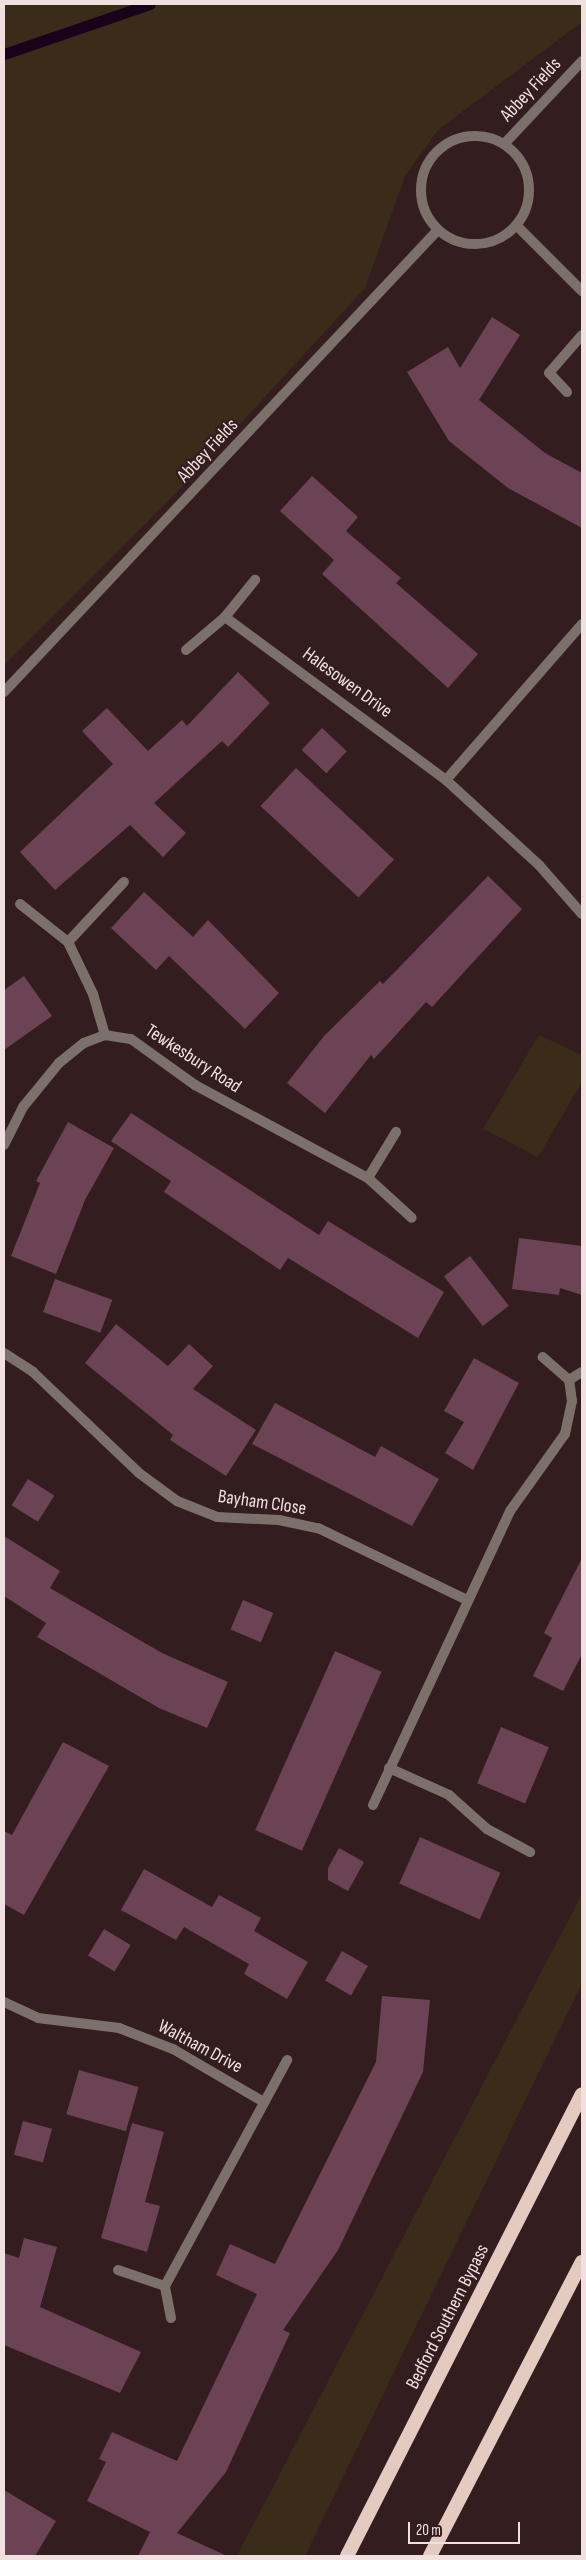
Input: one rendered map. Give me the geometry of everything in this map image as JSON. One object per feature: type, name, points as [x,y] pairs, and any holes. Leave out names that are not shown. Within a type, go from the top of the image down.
[{"type":"highway","name":"Bedford Southern Bypass","points":[[347,2556],[582,2094]]},
{"type":"highway","points":[[430,2556],[582,2262]]},
{"type":"street","name":"Abbey Fields","points":[[506,142],[582,61]]},
{"type":"street","points":[[466,134],[506,142],[531,182],[518,227],[477,247],[436,232],[418,195],[433,152],[466,134]]},
{"type":"street","points":[[518,227],[582,291]]},
{"type":"street","name":"Abbey Fields","points":[[4,692],[436,232]]},
{"type":"street","points":[[567,392],[549,373],[582,335]]},
{"type":"street","points":[[186,650],[225,617],[254,580]]},
{"type":"street","name":"Halesowen Drive","points":[[225,617],[446,780],[540,865],[582,914]]},
{"type":"street","points":[[446,780],[582,624]]},
{"type":"street","points":[[68,942],[124,882]]},
{"type":"street","points":[[20,904],[68,942],[93,994],[105,1036]]},
{"type":"street","name":"Tewkesbury Road","points":[[4,1145],[23,1107],[59,1063],[84,1043],[105,1036],[131,1039],[195,1085],[368,1178],[412,1218]]},
{"type":"street","points":[[368,1178],[396,1132]]},
{"type":"street","name":"Bayham Close","points":[[4,1353],[33,1372],[139,1473],[177,1501],[217,1517],[279,1520],[318,1528],[467,1600]]},
{"type":"street","points":[[373,1805],[510,1511],[564,1434],[572,1401],[569,1380],[543,1357]]},
{"type":"street","points":[[569,1380],[582,1372]]},
{"type":"street","points":[[389,1768],[449,1795],[488,1829],[530,1852]]},
{"type":"street","name":"Waltham Drive","points":[[4,2002],[38,2018],[119,2028],[173,2049],[262,2101]]},
{"type":"street","points":[[171,2318],[166,2286],[262,2101],[287,2060]]},
{"type":"street","points":[[118,2270],[166,2286]]},
{"type":"shaded area","points":[[4,4],[582,4],[582,22],[438,130],[405,176],[365,288],[185,484],[4,665]]},
{"type":"shaded area","points":[[539,1035],[582,1055],[582,1082],[538,1157],[483,1129]]},
{"type":"shaded area","points":[[582,1894],[582,1983],[305,2556],[237,2556]]},
{"type":"building","points":[[492,317],[520,335],[479,400],[545,453],[582,473],[582,528],[508,488],[449,441],[407,372],[448,347],[460,368]]},
{"type":"building","points":[[312,476],[358,517],[346,531],[401,578],[396,583],[478,654],[448,688],[322,574],[334,560],[280,511]]},
{"type":"building","points":[[238,672],[270,703],[228,747],[222,741],[154,803],[186,833],[163,857],[130,825],[55,890],[20,852],[113,764],[82,731],[107,708],[148,751],[182,720],[187,726]]},
{"type":"building","points":[[322,728],[347,751],[326,773],[302,750]]},
{"type":"building","points":[[296,768],[394,859],[359,897],[261,806]]},
{"type":"building","points":[[488,876],[522,909],[432,1007],[426,1002],[374,1059],[371,1055],[325,1113],[287,1083],[324,1036],[380,981],[383,984]]},
{"type":"building","points":[[144,892],[193,937],[208,920],[279,993],[245,1029],[169,956],[156,970],[111,928]]},
{"type":"building","points":[[24,976],[52,1016],[4,1050],[4,990]]},
{"type":"building","points":[[131,1113],[319,1235],[328,1221],[444,1292],[418,1338],[288,1258],[280,1270],[164,1192],[171,1181],[111,1141]]},
{"type":"building","points":[[68,1122],[114,1148],[85,1200],[56,1274],[11,1256],[40,1183],[36,1181]]},
{"type":"building","points":[[519,1238],[582,1246],[582,1295],[560,1288],[559,1295],[512,1289]]},
{"type":"building","points":[[470,1256],[509,1306],[483,1326],[444,1276]]},
{"type":"building","points":[[55,1279],[112,1300],[100,1333],[43,1312]]},
{"type":"building","points":[[116,1324],[168,1366],[189,1344],[213,1366],[193,1389],[256,1430],[226,1476],[170,1440],[173,1435],[85,1363]]},
{"type":"building","points":[[474,1358],[519,1383],[473,1470],[445,1453],[464,1422],[444,1411]]},
{"type":"building","points":[[275,1403],[375,1457],[381,1446],[439,1479],[412,1526],[252,1444]]},
{"type":"building","points":[[28,1479],[54,1495],[38,1522],[12,1505]]},
{"type":"building","points":[[4,1536],[60,1571],[50,1588],[162,1653],[228,1682],[207,1728],[159,1708],[37,1637],[46,1623],[4,1596]]},
{"type":"building","points":[[582,1558],[582,1654],[563,1691],[533,1676],[552,1638],[544,1633]]},
{"type":"building","points":[[243,1600],[273,1613],[261,1642],[230,1629]]},
{"type":"building","points":[[335,1651],[382,1672],[302,1851],[255,1830]]},
{"type":"building","points":[[501,1727],[549,1747],[525,1803],[477,1783]]},
{"type":"building","points":[[63,1742],[109,1766],[24,1915],[4,1904],[4,1831],[12,1835]]},
{"type":"building","points":[[420,1837],[500,1873],[480,1919],[399,1884]]},
{"type":"building","points":[[339,1848],[364,1862],[348,1891],[328,1880],[328,1868]]},
{"type":"building","points":[[144,1869],[212,1907],[219,1895],[261,1918],[254,1931],[308,1962],[287,1999],[244,1974],[249,1964],[184,1927],[176,1940],[121,1910]]},
{"type":"building","points":[[104,1929],[131,1945],[115,1972],[88,1956]]},
{"type":"building","points":[[342,1951],[368,1966],[351,1995],[325,1980]]},
{"type":"building","points":[[382,1996],[430,2000],[423,2072],[338,2250],[283,2330],[290,2333],[226,2472],[177,2533],[227,2556],[138,2556],[150,2532],[87,2501],[106,2462],[99,2459],[112,2432],[177,2461],[257,2294],[216,2275],[230,2244],[275,2264],[376,2062]]},
{"type":"building","points":[[79,2070],[139,2087],[126,2131],[66,2114]]},
{"type":"building","points":[[23,2121],[52,2129],[43,2163],[14,2155]]},
{"type":"building","points":[[132,2123],[164,2132],[145,2202],[160,2206],[147,2252],[101,2238]]},
{"type":"building","points":[[24,2238],[57,2247],[40,2307],[141,2352],[120,2393],[4,2345],[4,2253],[19,2258]]},
{"type":"building","points":[[4,2490],[56,2521],[35,2556],[4,2556]]},
{"type":"waterway","points":[[4,54],[150,4]]}]
